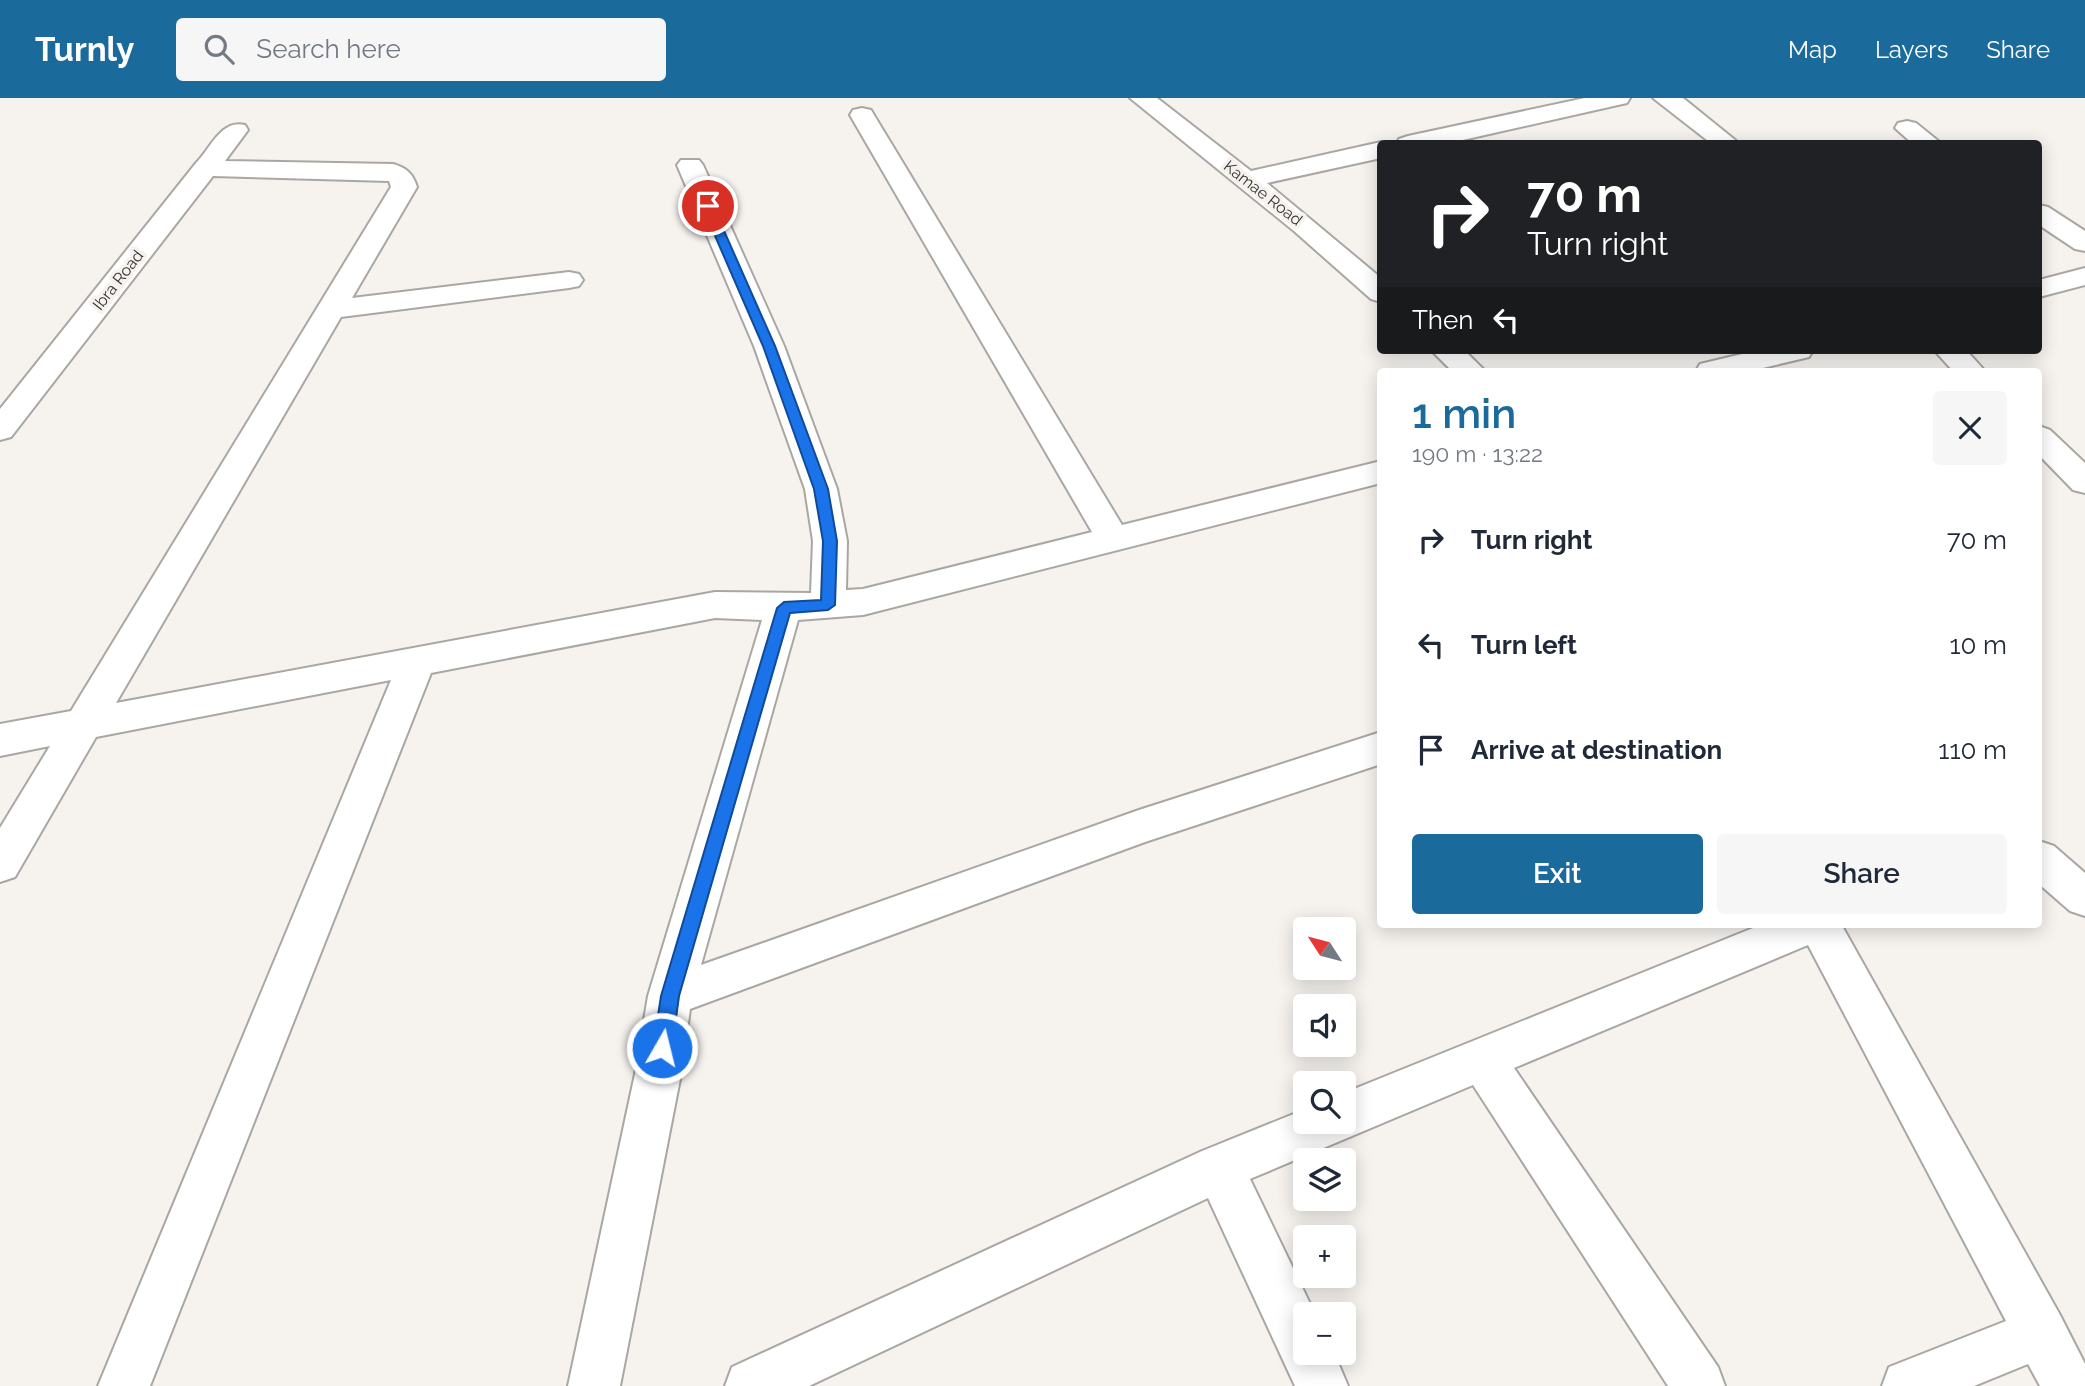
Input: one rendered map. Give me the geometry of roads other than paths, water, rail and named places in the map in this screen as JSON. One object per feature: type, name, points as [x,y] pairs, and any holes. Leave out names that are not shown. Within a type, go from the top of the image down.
[{"type":"street","name":"Kamae Road","points":[[1142,98],[1246,180],[1377,290]]},
{"type":"street","points":[[1425,140],[1491,125],[1563,103],[1618,98]]},
{"type":"street","points":[[1665,98],[1685,108],[1723,140]]},
{"type":"street","points":[[862,116],[1112,537]]},
{"type":"street","points":[[1491,125],[1508,140]]},
{"type":"street","points":[[1907,128],[1924,140]]},
{"type":"street","name":"Ibra Road","points":[[0,430],[236,130]]},
{"type":"street","points":[[1246,180],[1377,150]]},
{"type":"street","points":[[690,165],[769,346],[821,489],[830,541],[828,605]]},
{"type":"street","points":[[0,864],[79,727],[404,187],[401,178],[393,172],[205,169]]},
{"type":"street","points":[[2042,215],[2085,243]]},
{"type":"street","points":[[2042,288],[2085,276]]},
{"type":"street","points":[[331,309],[569,280]]},
{"type":"street","points":[[1451,354],[1467,368]]},
{"type":"street","points":[[1953,354],[1967,368]]},
{"type":"street","points":[[1718,368],[1749,355]]},
{"type":"street","points":[[2042,440],[2085,482]]},
{"type":"street","points":[[0,740],[715,604],[784,608],[863,602],[1112,537],[1377,473]]},
{"type":"street","points":[[594,1386],[658,1074],[670,996],[784,608]]},
{"type":"street","points":[[124,1386],[418,660]]},
{"type":"street","points":[[670,996],[1139,827],[1377,749]]},
{"type":"street","points":[[2042,862],[2085,898]]},
{"type":"street","points":[[1356,1111],[1801,928]]},
{"type":"street","points":[[1821,928],[2042,1333],[2068,1386]]},
{"type":"street","points":[[1481,1058],[1699,1386]]},
{"type":"street","points":[[751,1386],[1219,1168],[1301,1134]]},
{"type":"street","points":[[1219,1168],[1293,1325]]},
{"type":"street","points":[[1908,1386],[2042,1333]]},
{"type":"street","points":[[1312,1365],[1322,1386]]}]
